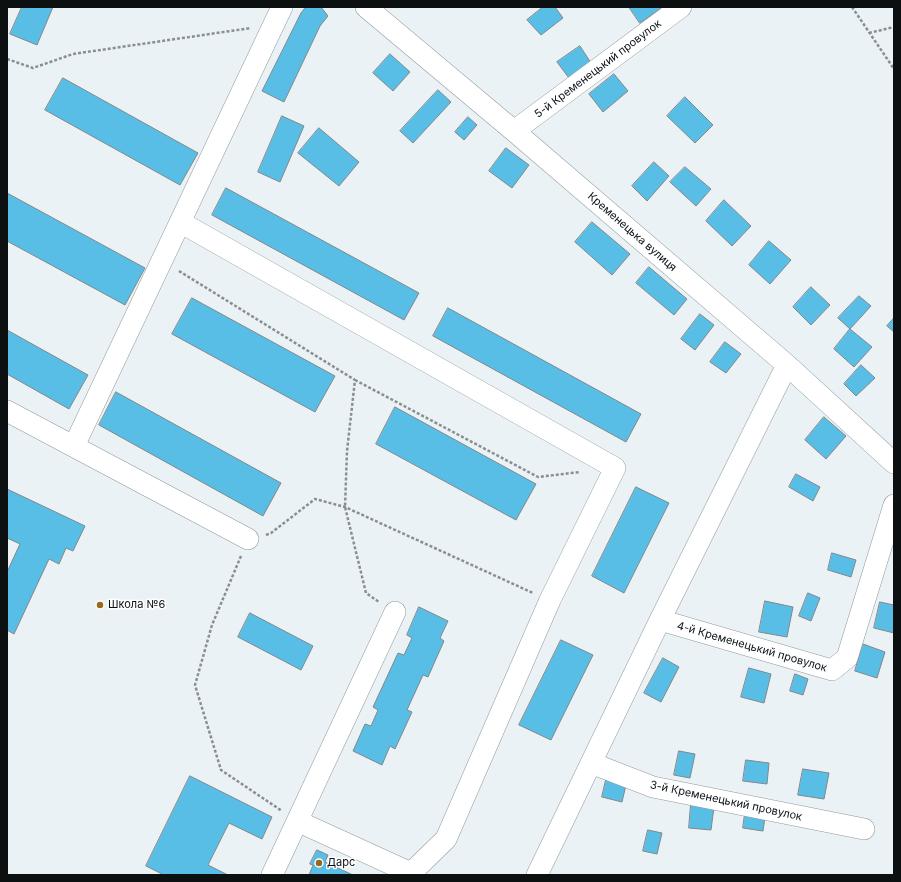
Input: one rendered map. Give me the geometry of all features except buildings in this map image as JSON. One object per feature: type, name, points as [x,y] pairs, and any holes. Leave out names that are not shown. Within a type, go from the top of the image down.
[{"type":"street","name":"Кременецька вулиця","points":[[366,7],[514,131],[787,365],[894,463]]},
{"type":"street","name":"5-й Кременецький провулок","points":[[514,131],[681,7]]},
{"type":"street","points":[[74,446],[278,16]]},
{"type":"street","points":[[180,222],[615,468],[550,600],[446,839],[411,873],[297,821]]},
{"type":"street","points":[[536,875],[660,620],[787,365]]},
{"type":"street","points":[[7,411],[248,539]]},
{"type":"street","name":"4-й Кременецький провулок","points":[[660,620],[832,670],[847,658],[894,505]]},
{"type":"street","points":[[272,875],[395,612]]},
{"type":"street","name":"3-й Кременецький провулок","points":[[591,762],[653,787],[864,829]]},
{"type":"path","points":[[852,7],[894,70]]},
{"type":"path","points":[[7,59],[33,68],[73,54],[278,16]]},
{"type":"path","points":[[869,33],[894,27]]},
{"type":"path","points":[[162,260],[355,380],[538,477],[584,471]]},
{"type":"path","points":[[355,380],[347,451],[345,507],[366,593],[395,612]]},
{"type":"path","points":[[297,821],[221,770],[194,685],[212,625],[248,539],[271,533],[315,499],[345,507],[550,600]]},
{"type":"place","name":"Школа №6","points":[[100,605]]},
{"type":"place","name":"Дарс","points":[[319,863]]}]
